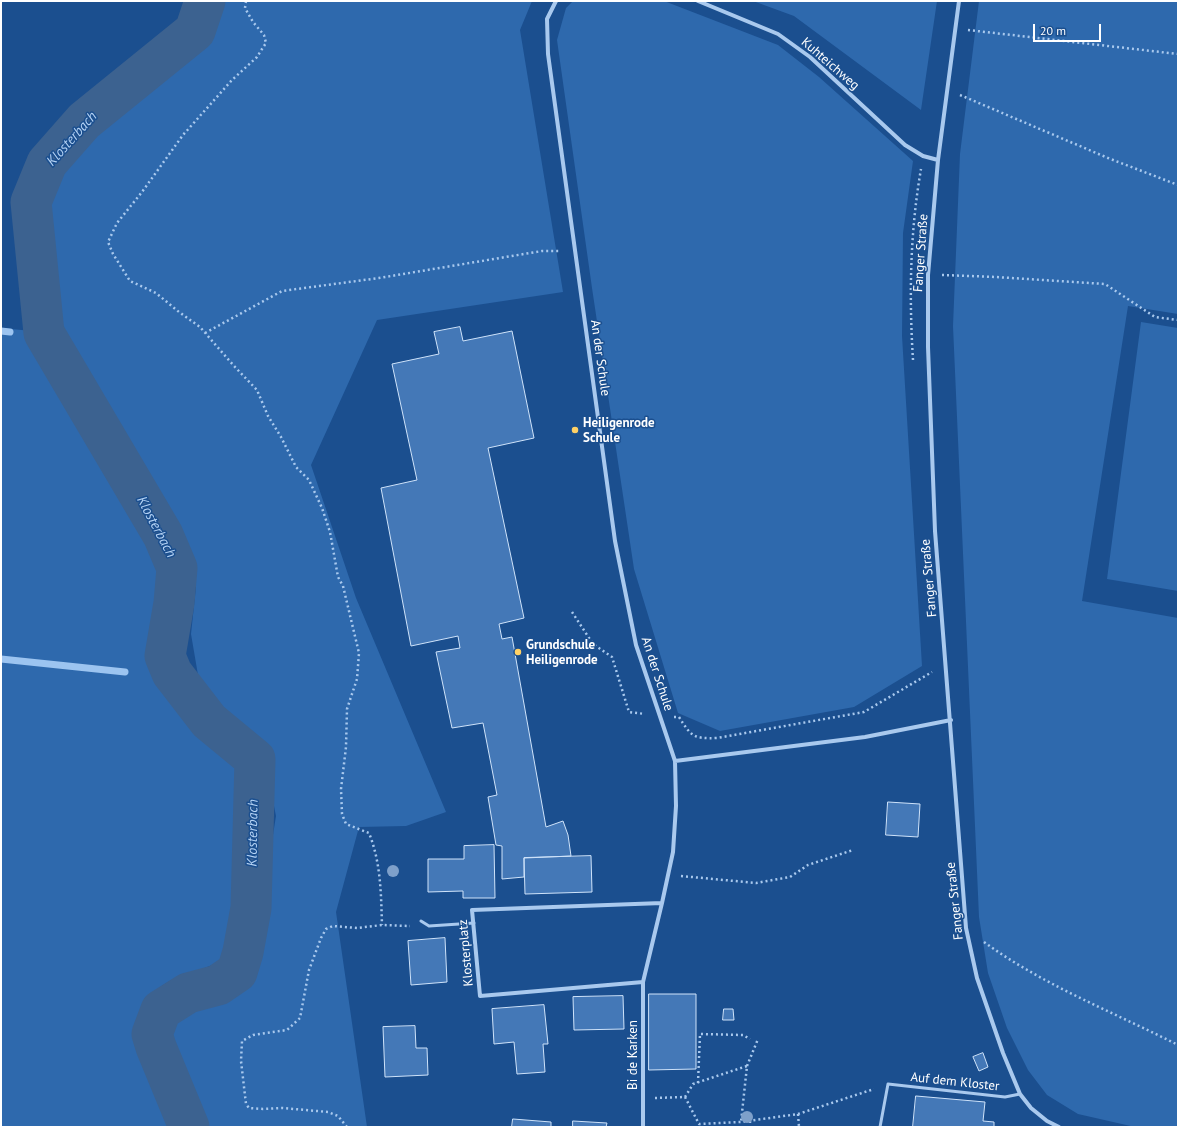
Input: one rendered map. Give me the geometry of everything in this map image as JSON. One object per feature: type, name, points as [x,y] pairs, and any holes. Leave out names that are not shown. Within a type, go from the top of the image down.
[{"type":"street","name":"An der Schule","points":[[556,1],[547,19],[548,54],[615,541],[636,645],[675,761],[676,806],[673,852],[643,982]]},
{"type":"street","name":"Kuhteichweg","points":[[698,1],[778,34],[810,57],[905,145],[923,156],[938,160]]},
{"type":"street","name":"Fanger Straße","points":[[959,1],[938,160],[928,275],[928,347],[935,531],[951,720],[966,928],[977,978],[1003,1053],[1020,1094],[1031,1108],[1059,1127]]},
{"type":"street","points":[[675,761],[866,737],[951,720]]},
{"type":"street","name":"Klosterplatz","points":[[643,982],[480,996],[472,910],[662,904]]},
{"type":"street","name":"Bi de Karken","points":[[643,982],[643,1127]]},
{"type":"lane","points":[[421,921],[428,926],[474,923]]},
{"type":"lane","points":[[880,1127],[888,1084]]},
{"type":"lane","name":"Auf dem Kloster","points":[[888,1084],[1005,1097],[1020,1094]]},
{"type":"path","points":[[246,1],[246,8],[253,22],[264,35],[266,43],[257,57],[232,80],[183,135],[142,192],[117,223],[108,242],[113,254],[130,281],[156,293],[200,327],[257,390],[268,416],[281,436],[296,467],[309,480],[322,508],[330,532],[338,577],[343,586],[359,653],[357,679],[347,708],[344,767],[341,789],[342,814],[346,824],[369,833],[375,849],[381,881],[382,925]]},
{"type":"path","points":[[955,28],[1178,54]]},
{"type":"path","points":[[947,90],[1108,158],[1178,184]]},
{"type":"path","points":[[913,364],[910,271],[916,198],[923,156]]},
{"type":"path","points":[[205,333],[282,291],[379,278],[542,252],[576,250]]},
{"type":"path","points":[[928,275],[996,277],[1105,284],[1155,317],[1178,320]]},
{"type":"path","points":[[572,612],[593,644],[612,657],[629,712],[679,717],[688,732],[702,738],[717,738],[864,712],[932,672]]},
{"type":"path","points":[[668,875],[756,883],[790,877],[808,865],[853,850]]},
{"type":"path","points":[[347,1127],[338,1116],[328,1112],[283,1108],[249,1108],[246,1104],[241,1061],[242,1040],[252,1035],[287,1030],[300,1018],[309,970],[326,929],[333,926],[357,928],[382,925],[428,926]]},
{"type":"path","points":[[966,928],[1003,955],[1038,975],[1079,997],[1178,1045]]},
{"type":"path","points":[[698,1083],[700,1034],[743,1035],[750,1038]]},
{"type":"path","points":[[741,1122],[747,1066],[758,1039]]},
{"type":"path","points":[[685,1097],[694,1084],[747,1066]]},
{"type":"path","points":[[685,1097],[699,1126],[798,1114],[888,1084]]},
{"type":"path","points":[[643,1098],[685,1097]]},
{"type":"path","points":[[798,1114],[799,1127]]},
{"type":"path","points":[[750,1121],[750,1127]]},
{"type":"shaded area","points":[[211,1],[532,1],[520,30],[563,292],[377,320],[311,465],[356,598],[446,812],[406,826],[359,827],[336,912],[367,1127],[201,1127],[160,1038],[163,1018],[184,1002],[246,976],[255,947],[276,816],[265,761],[198,675],[191,634],[196,587],[182,535],[61,346],[39,223],[42,195],[62,158],[116,101],[203,31]]},
{"type":"shaded area","points":[[573,1],[664,1],[778,45],[819,77],[913,161],[903,233],[902,336],[922,666],[854,707],[720,731],[678,713],[634,569],[592,288],[557,40],[566,8]]},
{"type":"shaded area","points":[[753,1],[937,1],[921,110],[794,16]]},
{"type":"shaded area","points":[[979,1],[1178,1],[1178,314],[1128,306],[1082,601],[1178,618],[1178,1127],[1135,1127],[1078,1114],[1047,1095],[1028,1070],[1007,1028],[988,973],[979,917],[953,326],[960,154]]},
{"type":"shaded area","points":[[1141,322],[1178,328],[1178,591],[1107,579]]},
{"type":"shaded area","points":[[1,328],[32,331],[47,374],[92,426],[147,522],[164,580],[157,670],[176,699],[197,722],[219,740],[237,758],[241,780],[234,944],[223,961],[168,982],[145,998],[139,1015],[136,1036],[149,1073],[178,1127],[1,1127]]},
{"type":"building","points":[[460,327],[463,341],[512,331],[534,438],[488,448],[524,618],[499,624],[502,639],[512,637],[546,827],[563,821],[568,835],[571,856],[524,858],[524,877],[502,879],[502,846],[496,845],[488,797],[497,795],[483,723],[452,728],[436,652],[460,648],[458,636],[411,646],[381,488],[417,480],[392,364],[439,354],[434,332]]},
{"type":"building","points":[[888,802],[920,804],[918,837],[886,835]]},
{"type":"building","points":[[494,845],[495,898],[463,898],[463,891],[428,892],[428,859],[464,859],[464,846]]},
{"type":"building","points":[[591,856],[592,892],[525,894],[524,858]]},
{"type":"building","points":[[445,938],[447,982],[411,985],[408,941]]},
{"type":"building","points":[[649,994],[696,994],[696,1069],[649,1070]]},
{"type":"building","points":[[623,996],[624,1029],[574,1030],[573,997]]},
{"type":"building","points":[[544,1005],[548,1044],[543,1044],[545,1072],[517,1074],[514,1042],[494,1044],[492,1009]]},
{"type":"building","points":[[724,1009],[733,1009],[734,1020],[723,1020]]},
{"type":"building","points":[[415,1026],[416,1048],[427,1048],[428,1075],[385,1077],[383,1027]]},
{"type":"building","points":[[983,1053],[988,1067],[979,1071],[973,1057]]},
{"type":"building","points":[[916,1096],[985,1102],[983,1121],[994,1122],[994,1127],[913,1127]]},
{"type":"building","points":[[513,1119],[551,1122],[551,1127],[512,1127]]},
{"type":"building","points":[[573,1121],[607,1123],[606,1127],[573,1127]]},
{"type":"waterway","name":"Klosterbach","points":[[189,1127],[152,1034],[161,1010],[188,993],[218,985],[237,972],[243,952],[251,908],[255,759],[209,721],[172,673],[165,656],[174,603],[177,568],[163,535],[44,333],[31,202],[47,163],[84,121],[195,31],[205,1]]},
{"type":"waterway","points":[[1,331],[10,332]]},
{"type":"waterway","points":[[36,334],[44,333]]},
{"type":"waterway","points":[[1,659],[125,672]]},
{"type":"waterway","name":"Klosterbach","points":[[163,672],[172,673]]},
{"type":"place","name":"Heiligenrode Schule","points":[[575,430]]},
{"type":"place","name":"Grundschule Heiligenrode","points":[[518,652]]}]
